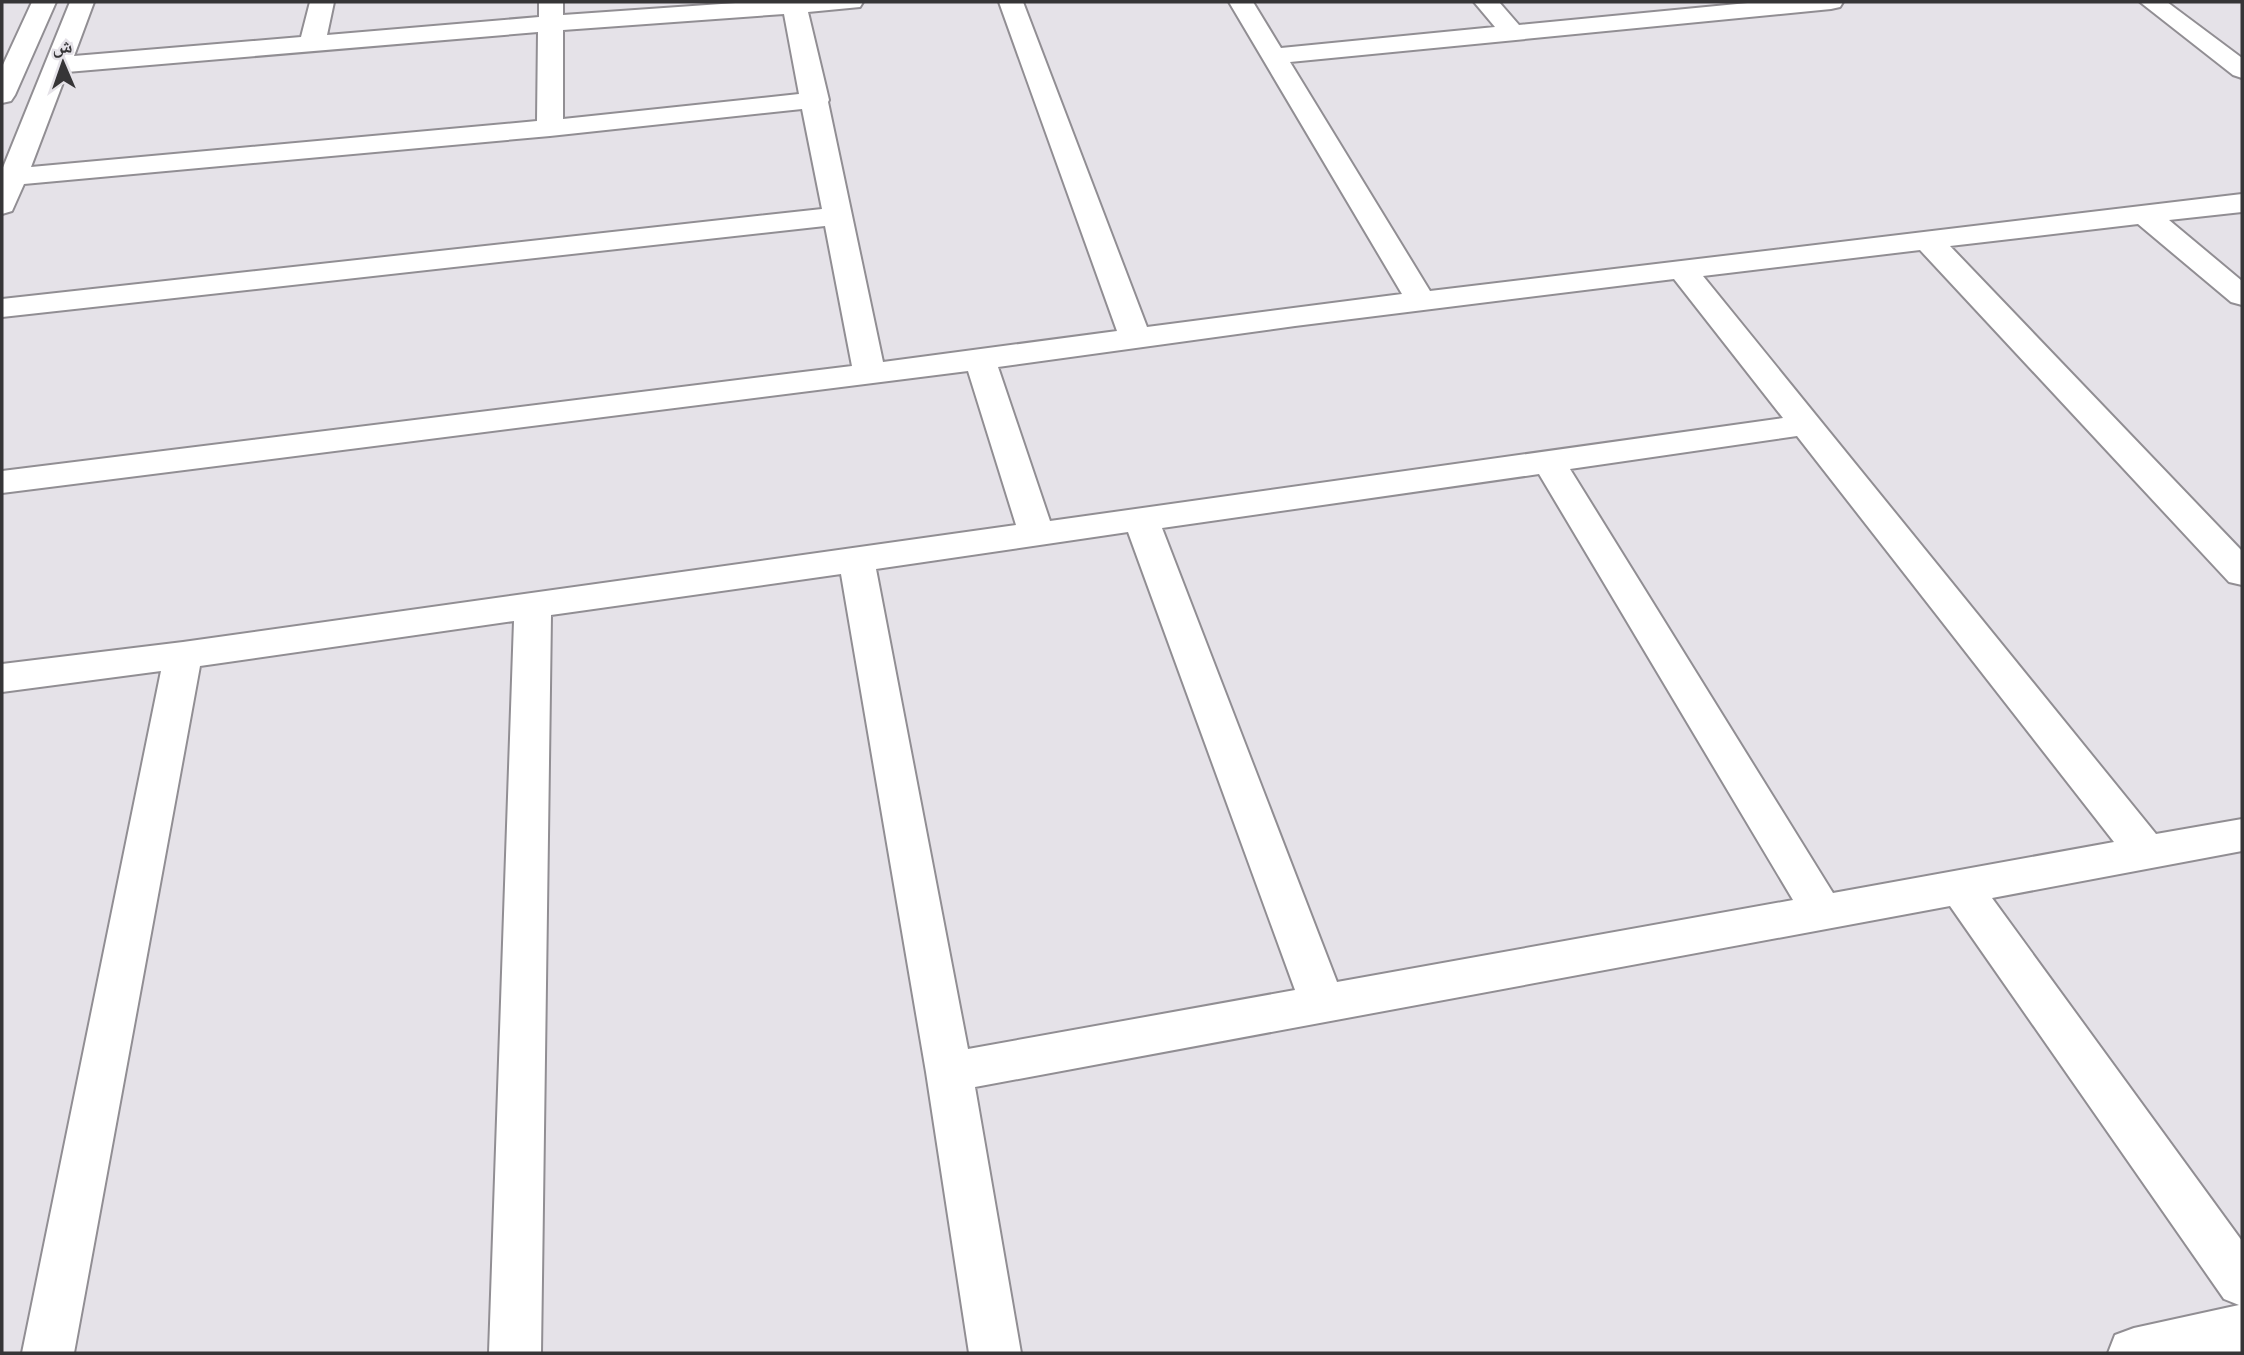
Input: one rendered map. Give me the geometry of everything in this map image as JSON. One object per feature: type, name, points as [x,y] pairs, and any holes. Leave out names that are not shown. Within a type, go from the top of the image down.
[{"type":"street","points":[[5,81],[44,2]]},
{"type":"street","points":[[2,205],[82,2]]},
{"type":"street","points":[[312,43],[323,2]]},
{"type":"street","points":[[56,65],[312,43],[552,12],[851,2]]},
{"type":"street","points":[[1012,2],[1135,338]]},
{"type":"street","points":[[1241,2],[1421,300]]},
{"type":"street","points":[[1486,2],[1514,34]]},
{"type":"street","points":[[1275,57],[1514,34],[1704,8],[1831,2]]},
{"type":"street","points":[[2152,2],[2242,69]]},
{"type":"street","points":[[794,4],[816,100],[869,373]]},
{"type":"street","points":[[550,128],[552,12]]},
{"type":"street","points":[[14,177],[550,128],[816,100]]},
{"type":"street","points":[[2,482],[980,360],[1421,300],[2242,203]]},
{"type":"street","points":[[2145,215],[2242,296]]},
{"type":"street","points":[[2,307],[838,216]]},
{"type":"street","points":[[1926,239],[2242,573]]},
{"type":"street","points":[[1681,268],[2147,853]]},
{"type":"street","points":[[980,360],[1037,534]]},
{"type":"street","points":[[2,678],[533,606],[1806,425]]},
{"type":"street","points":[[1548,461],[1823,913]]},
{"type":"street","points":[[1141,519],[1323,1004]]},
{"type":"street","points":[[856,559],[949,1072],[995,1353]]},
{"type":"street","points":[[515,1353],[533,606]]},
{"type":"street","points":[[48,1353],[183,655]]},
{"type":"street","points":[[949,1072],[2242,835]]},
{"type":"street","points":[[1959,886],[2242,1282]]},
{"type":"street","points":[[2134,1353],[2242,1329]]}]
